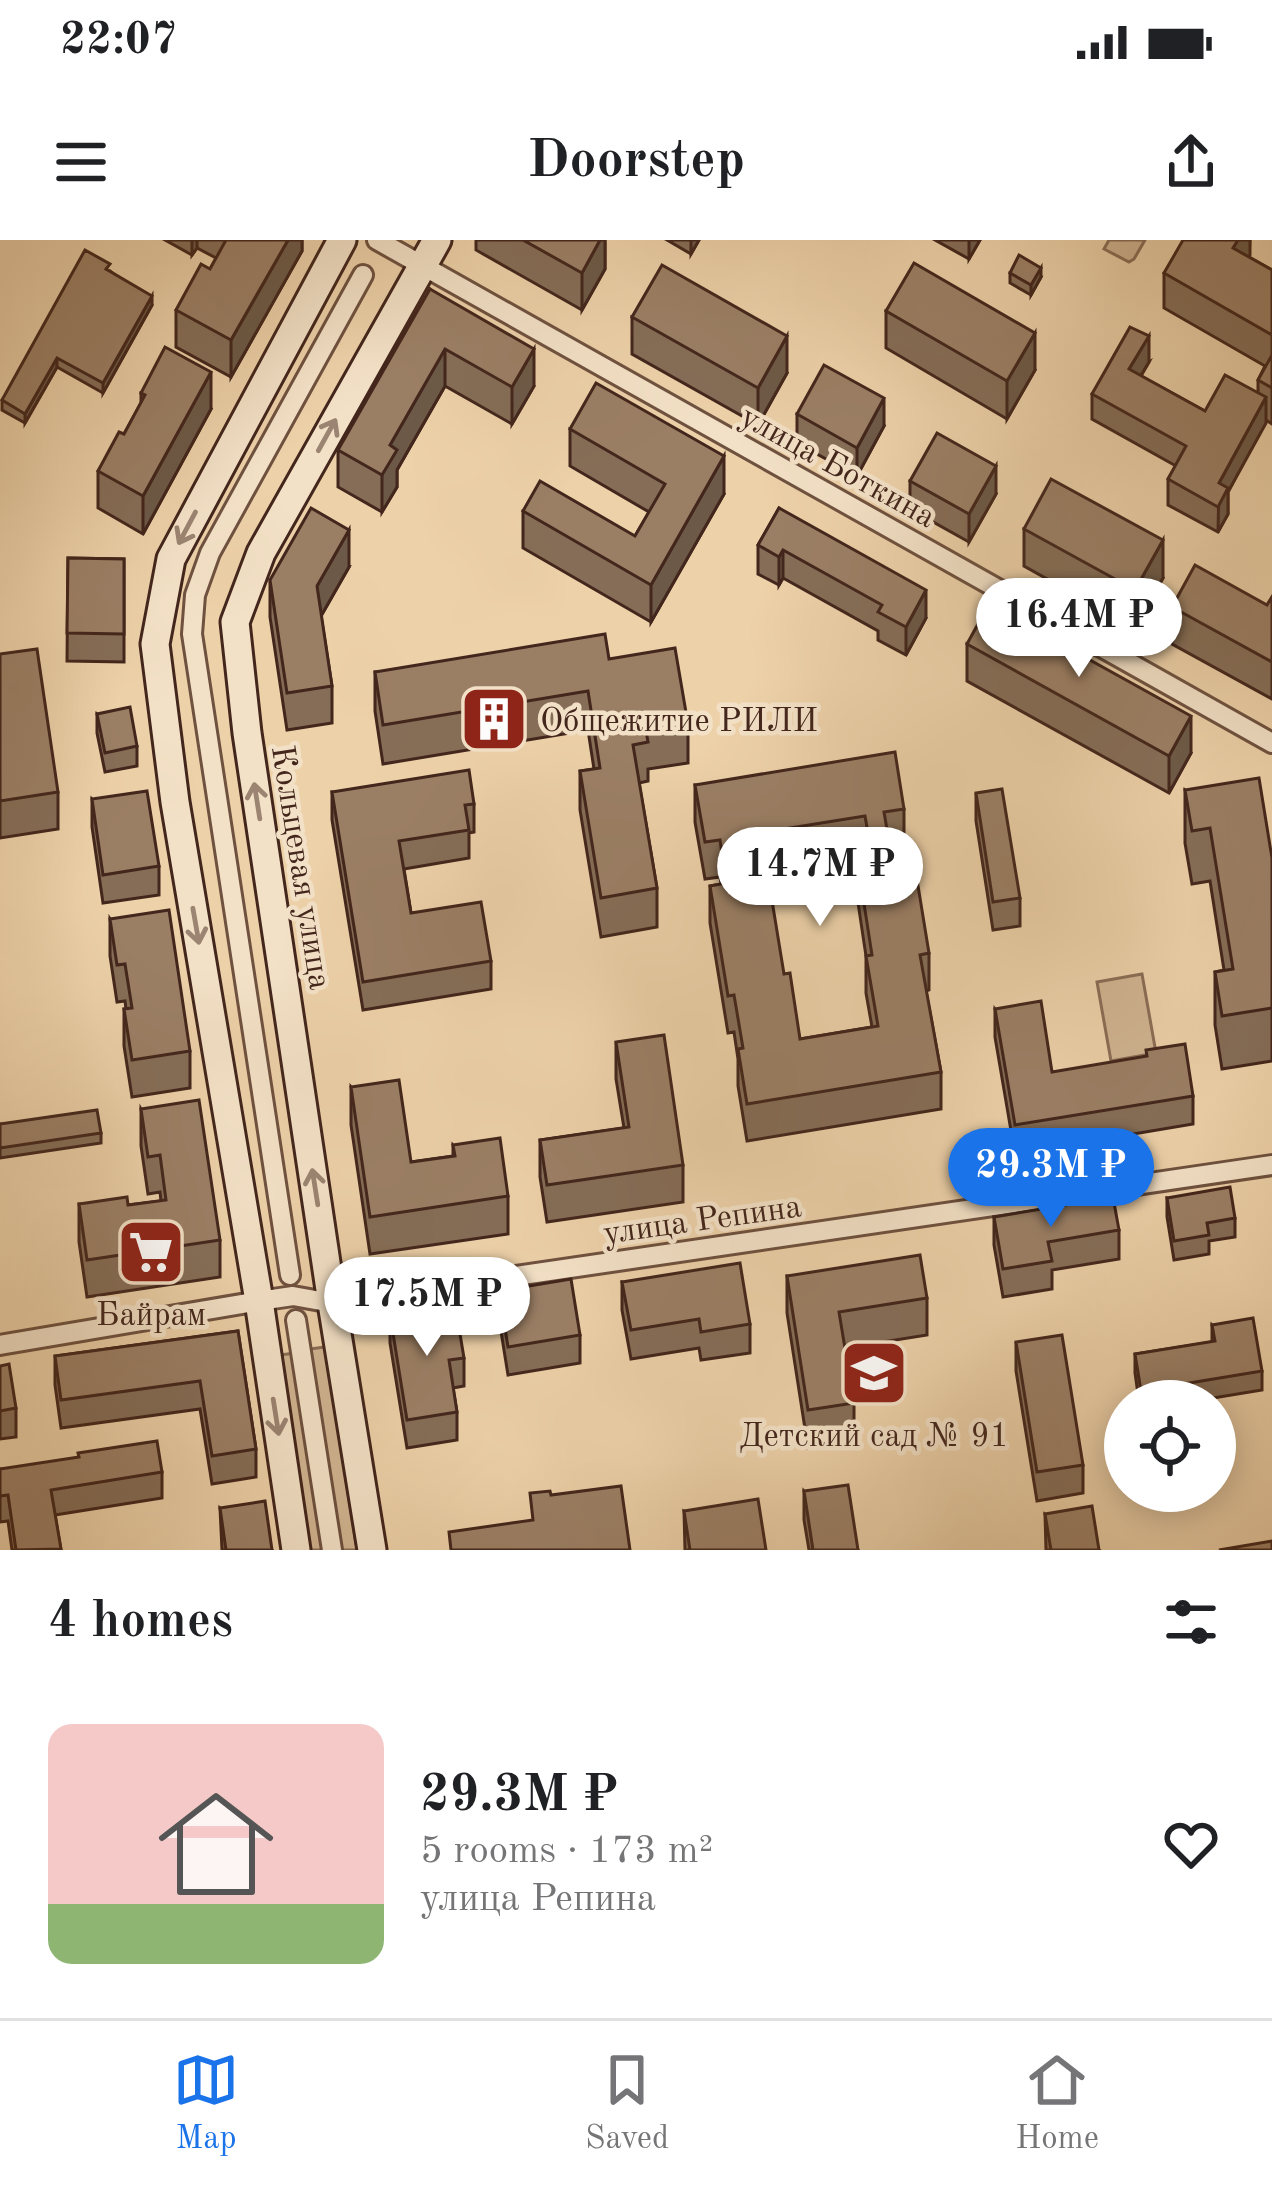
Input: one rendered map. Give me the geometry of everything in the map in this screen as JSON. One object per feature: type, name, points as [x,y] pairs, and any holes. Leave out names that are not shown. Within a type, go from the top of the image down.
[{"type":"main road","points":[[296,1550],[175,802],[155,644],[171,559],[342,240]]},
{"type":"main road","name":"Кольцевая улица","points":[[372,1550],[247,733],[235,622],[261,553],[437,240]]},
{"type":"street","name":"улица Боткина","points":[[377,240],[1272,743]]},
{"type":"street","points":[[290,1275],[192,634],[195,595],[210,553],[364,275]]},
{"type":"street","name":"улица Репина","points":[[0,1345],[293,1296],[332,1303],[1272,1165]]},
{"type":"street","points":[[296,1320],[332,1550]]},
{"type":"shaded area","points":[[1109,240],[1145,240],[1129,262],[1104,249]]},
{"type":"shaded area","points":[[1142,974],[1156,1053],[1111,1061],[1097,982]]},
{"type":"shaded area","points":[[325,1347],[357,1550],[341,1550],[310,1349]]},
{"type":"shaded area","points":[[295,1353],[326,1550],[310,1550],[280,1355]]},
{"type":"building","points":[[226,240],[288,240],[231,340],[176,310],[201,264],[210,269]]},
{"type":"building","points":[[523,240],[600,240],[582,273]]},
{"type":"building","points":[[1183,240],[1238,240],[1233,248],[1272,270],[1272,335],[1164,273]]},
{"type":"building","points":[[85,250],[110,264],[106,269],[152,296],[103,383],[57,358],[25,414],[2,400]]},
{"type":"building","points":[[1019,255],[1041,268],[1031,285],[1010,273]]},
{"type":"building","points":[[914,263],[1035,333],[1007,381],[886,311]]},
{"type":"building","points":[[662,265],[787,336],[758,388],[632,317]]},
{"type":"building","points":[[430,289],[534,349],[512,387],[445,349],[390,445],[397,450],[382,475],[338,450]]},
{"type":"building","points":[[1130,327],[1149,336],[1129,369],[1205,411],[1225,375],[1266,397],[1219,483],[1228,488],[1218,507],[1168,479],[1186,446],[1092,394]]},
{"type":"building","points":[[165,347],[211,372],[143,496],[98,471],[119,432],[124,434]]},
{"type":"building","points":[[1272,355],[1272,388],[1258,380]]},
{"type":"building","points":[[824,365],[884,398],[857,448],[797,414]]},
{"type":"building","points":[[596,383],[724,456],[651,585],[523,511],[540,481],[635,536],[665,484],[570,429]]},
{"type":"building","points":[[937,433],[996,466],[969,514],[910,481]]},
{"type":"building","points":[[1051,479],[1163,540],[1135,590],[1024,529]]},
{"type":"building","points":[[311,508],[349,530],[317,586],[332,686],[287,693],[270,580]]},
{"type":"building","points":[[779,508],[926,590],[906,627],[878,612],[882,605],[783,550],[779,557],[758,545]]},
{"type":"building","points":[[68,558],[124,559],[124,634],[67,633]]},
{"type":"building","points":[[1195,565],[1267,605],[1272,597],[1272,662],[1172,607]]},
{"type":"building","points":[[989,604],[1191,716],[1169,756],[967,644]]},
{"type":"building","points":[[605,634],[609,659],[675,648],[688,724],[646,731],[648,742],[633,745],[657,888],[601,898],[580,771],[600,768],[588,691],[383,725],[375,672]]},
{"type":"building","points":[[37,649],[58,792],[0,801],[0,654]]},
{"type":"building","points":[[130,707],[137,746],[105,753],[97,714]]},
{"type":"building","points":[[895,752],[904,809],[884,812],[891,853],[912,849],[929,953],[920,955],[941,1072],[747,1104],[738,1049],[743,1048],[734,995],[728,996],[710,886],[726,883],[720,840],[705,842],[695,785]],"holes":[[[865,816],[872,856],[857,859],[878,1026],[800,1039],[768,876],[746,880],[740,836]]]},
{"type":"building","points":[[469,770],[474,804],[465,805],[469,830],[399,841],[411,913],[481,902],[491,961],[363,982],[332,792]]},
{"type":"building","points":[[1259,778],[1272,858],[1272,1008],[1222,1016],[1215,972],[1233,969],[1210,828],[1192,831],[1185,790]]},
{"type":"building","points":[[1002,789],[1020,898],[993,902],[976,793]]},
{"type":"building","points":[[147,791],[159,866],[103,875],[92,799]]},
{"type":"building","points":[[169,910],[190,1051],[132,1060],[124,1009],[132,1008],[125,964],[117,965],[110,919]]},
{"type":"building","points":[[1041,1001],[1052,1072],[1147,1056],[1146,1050],[1185,1044],[1193,1096],[1015,1125],[995,1009]]},
{"type":"building","points":[[664,1035],[683,1165],[547,1185],[540,1140],[629,1127],[616,1042]]},
{"type":"building","points":[[399,1080],[411,1162],[455,1156],[453,1145],[500,1138],[508,1196],[370,1217],[351,1087]]},
{"type":"building","points":[[199,1100],[220,1240],[87,1260],[79,1204],[127,1197],[128,1205],[166,1200],[160,1155],[148,1157],[141,1109]]},
{"type":"building","points":[[97,1110],[101,1133],[0,1148],[0,1124]]},
{"type":"building","points":[[1230,1187],[1235,1218],[1207,1223],[1209,1235],[1174,1241],[1167,1198]]},
{"type":"building","points":[[1113,1197],[1119,1230],[1048,1242],[1052,1261],[1003,1269],[994,1217]]},
{"type":"building","points":[[920,1255],[927,1298],[839,1312],[854,1403],[808,1410],[787,1276]]},
{"type":"building","points":[[740,1263],[750,1324],[701,1332],[699,1319],[631,1330],[622,1282]]},
{"type":"building","points":[[571,1279],[580,1335],[508,1347],[499,1291]]},
{"type":"building","points":[[455,1304],[464,1358],[449,1360],[457,1412],[407,1420],[390,1315]]},
{"type":"building","points":[[1253,1318],[1262,1371],[1208,1380],[1139,1380],[1135,1354],[1215,1341],[1212,1325]]},
{"type":"building","points":[[238,1331],[256,1449],[212,1456],[200,1381],[61,1400],[55,1356]]},
{"type":"building","points":[[1062,1335],[1083,1465],[1037,1472],[1016,1342]]},
{"type":"building","points":[[9,1364],[16,1408],[0,1411],[0,1366]]},
{"type":"building","points":[[157,1441],[162,1472],[51,1490],[61,1549],[16,1550],[8,1495],[0,1496],[0,1469]]},
{"type":"building","points":[[848,1485],[858,1550],[813,1550],[804,1491]]},
{"type":"building","points":[[621,1486],[630,1550],[451,1550],[449,1532],[533,1520],[530,1493],[550,1491],[551,1495]]},
{"type":"building","points":[[758,1499],[766,1550],[690,1550],[684,1511]]},
{"type":"building","points":[[265,1501],[272,1550],[226,1550],[220,1508]]},
{"type":"building","points":[[1092,1506],[1099,1550],[1051,1550],[1045,1514]]},
{"type":"building","points":[[1272,1541],[1272,1550],[1219,1550]]},
{"type":"place","name":"Общежитие РИЛИ","points":[[494,719]]},
{"type":"place","name":"Байрам","points":[[151,1252]]},
{"type":"place","name":"Детский сад № 91","points":[[874,1373]]}]
